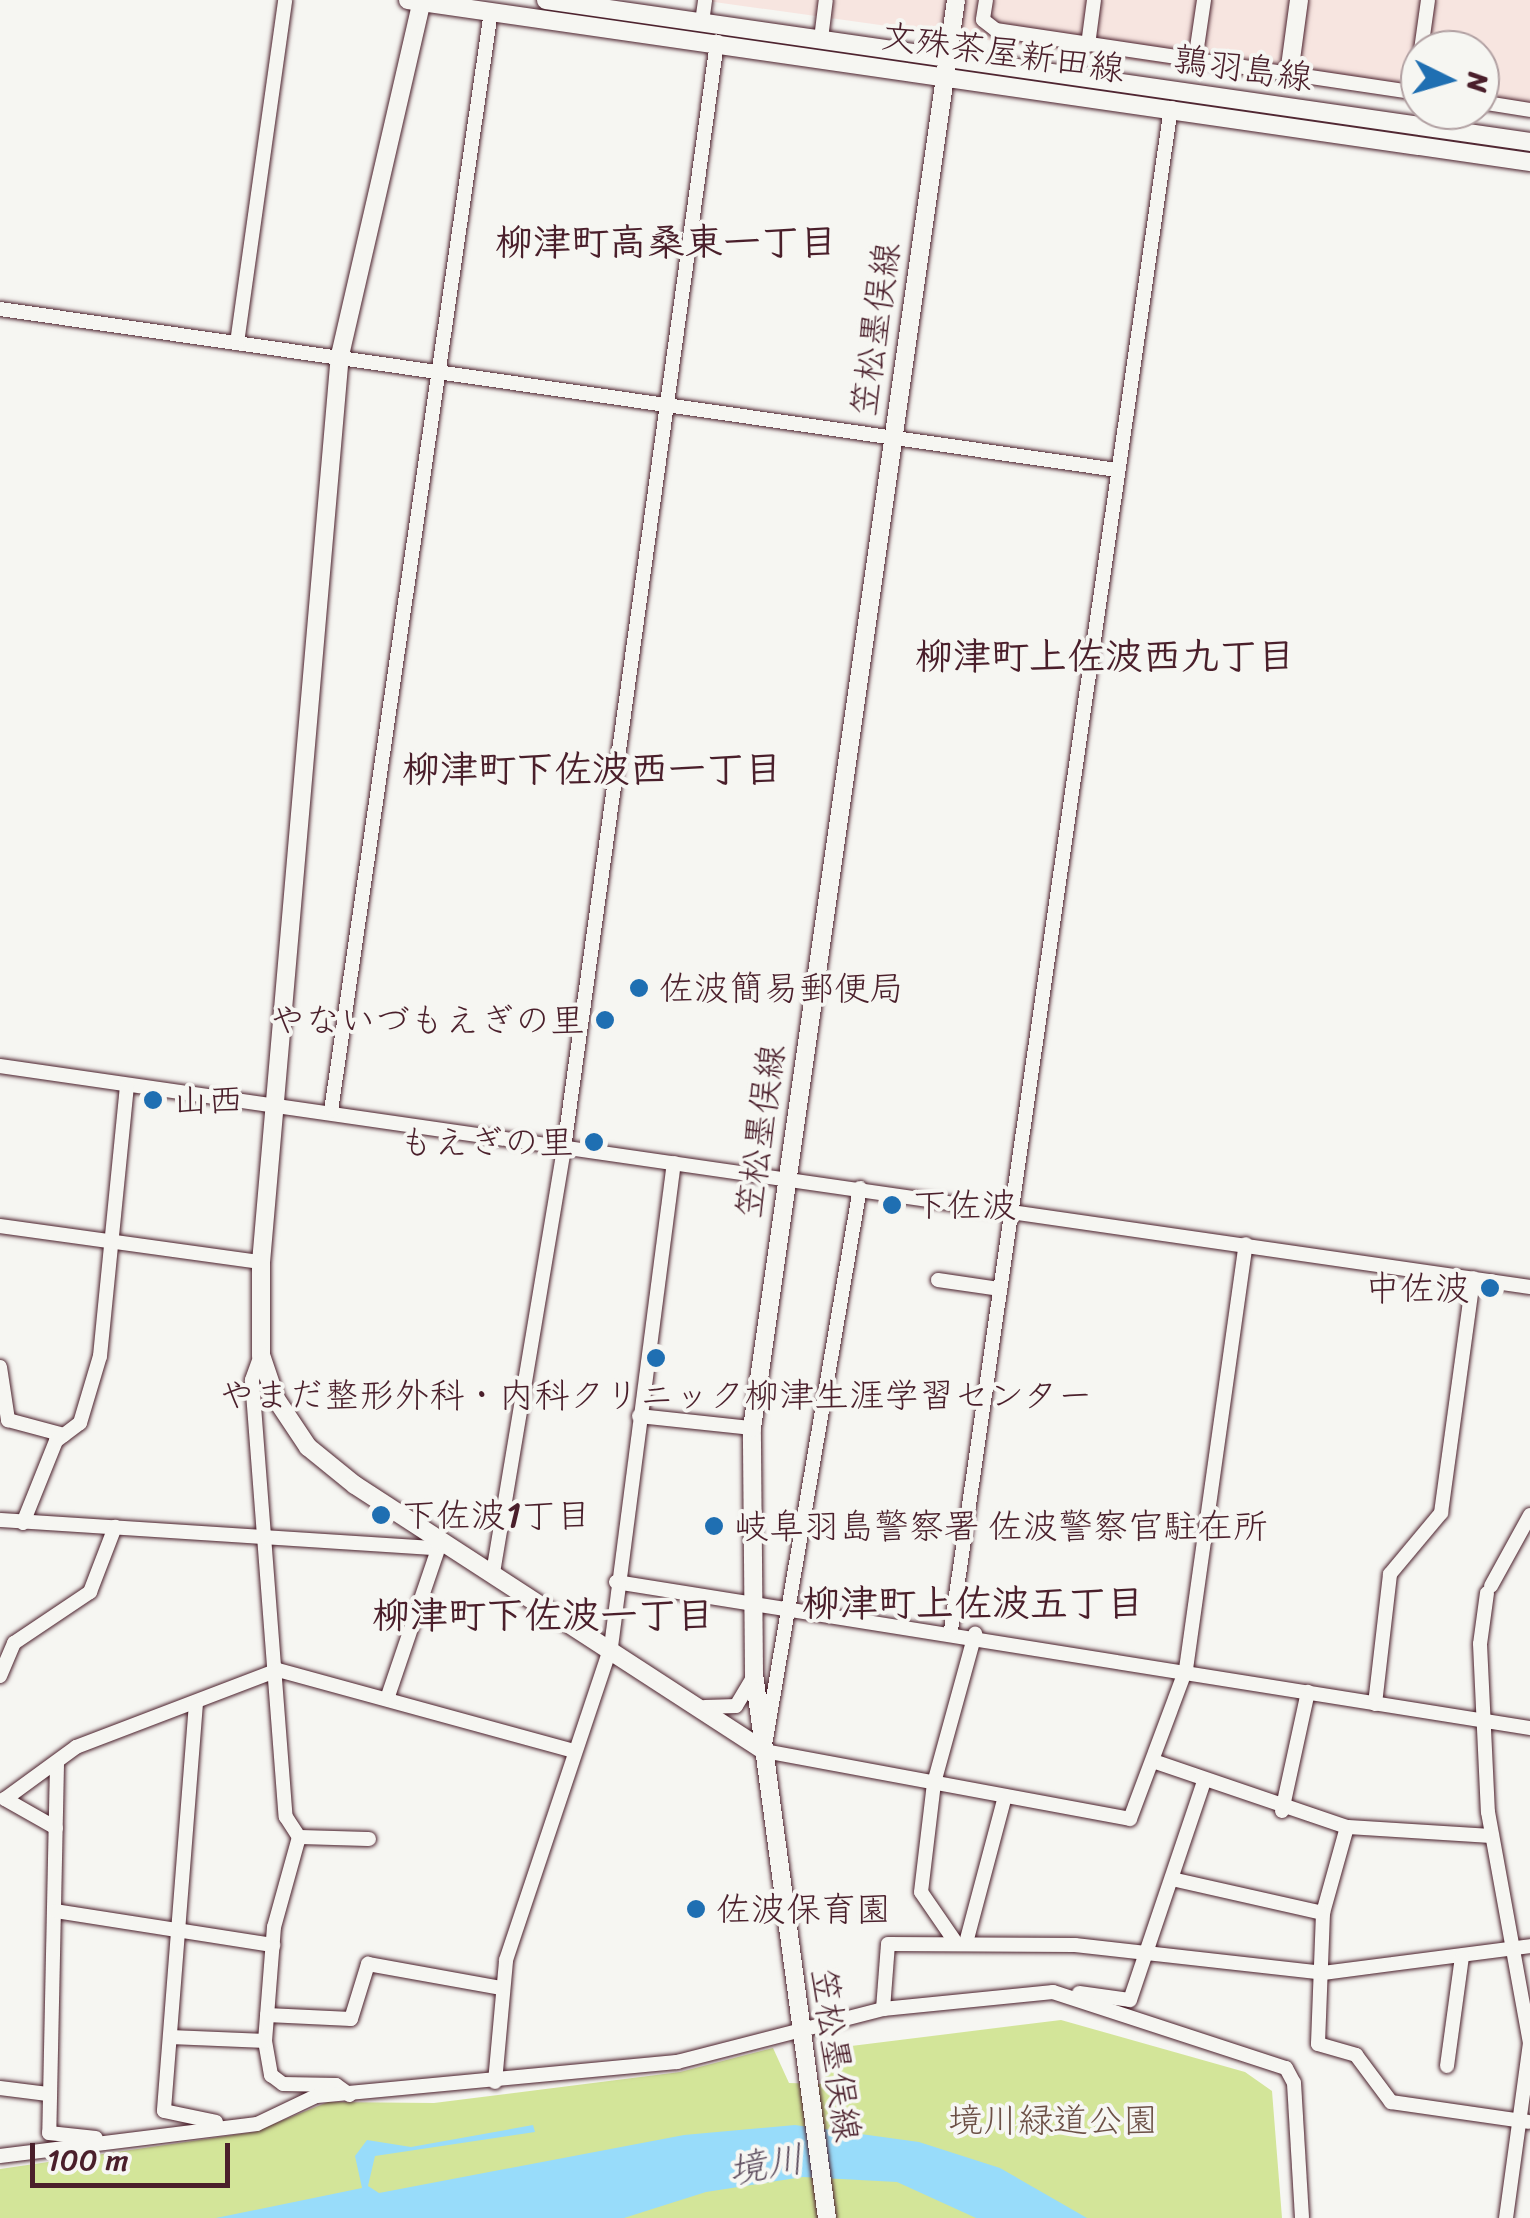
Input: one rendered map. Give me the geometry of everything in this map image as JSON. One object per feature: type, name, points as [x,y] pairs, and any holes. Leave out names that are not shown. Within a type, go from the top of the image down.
[{"type":"main road","points":[[546,0],[628,6],[948,56]]},
{"type":"main road","name":"笠松墨俣線","points":[[827,2218],[798,2031],[754,1674],[749,1602],[752,1428],[956,0]]},
{"type":"main road","points":[[1289,74],[1299,0]]},
{"type":"main road","points":[[417,1],[340,354],[262,1262],[262,1355],[276,1400],[308,1447],[439,1544],[493,1573],[706,1708],[764,1751]]},
{"type":"main road","name":"文殊茶屋新田線","points":[[417,1],[1530,162]]},
{"type":"main road","name":"鶉羽島線","points":[[948,56],[1530,142]]},
{"type":"street","points":[[236,342],[285,0]]},
{"type":"street","points":[[821,39],[826,0]]},
{"type":"street","points":[[986,0],[983,20],[996,30],[1400,90]]},
{"type":"street","points":[[1088,45],[1094,0]]},
{"type":"street","points":[[1195,61],[1204,0]]},
{"type":"street","points":[[1423,30],[1428,0]]},
{"type":"street","points":[[331,1112],[492,12]]},
{"type":"street","points":[[493,1573],[564,1148],[717,42]]},
{"type":"street","points":[[1500,105],[1530,110]]},
{"type":"street","points":[[951,1630],[1170,108]]},
{"type":"street","points":[[0,308],[340,354],[1116,470]]},
{"type":"street","points":[[0,1066],[1530,1286]]},
{"type":"street","points":[[23,1523],[64,1435],[80,1423],[100,1356],[104,1239],[126,1085]]},
{"type":"street","points":[[495,2082],[502,1988],[570,1750],[611,1648],[616,1582],[674,1163]]},
{"type":"street","points":[[860,1188],[764,1751],[1130,1819],[1156,1762],[1186,1669],[1246,1244]]},
{"type":"street","points":[[0,1226],[262,1262]]},
{"type":"street","points":[[1375,1704],[1390,1574],[1441,1513],[1473,1278]]},
{"type":"street","points":[[938,1280],[1000,1290]]},
{"type":"street","points":[[262,1355],[252,1380],[278,1670],[286,1817],[299,1837],[272,1945],[265,2041],[272,2075],[283,2084],[336,2085],[350,2096]]},
{"type":"street","points":[[0,1367],[7,1414],[0,1429]]},
{"type":"street","points":[[7,1414],[64,1435]]},
{"type":"street","points":[[638,1416],[752,1428]]},
{"type":"street","points":[[1506,2218],[1525,2121],[1530,2043],[1522,1947],[1492,1836],[1486,1724],[1489,1590],[1530,1515]]},
{"type":"street","points":[[0,1520],[439,1544],[386,1698]]},
{"type":"street","points":[[0,1676],[14,1643],[90,1592],[115,1526]]},
{"type":"street","points":[[616,1582],[951,1630],[1486,1724],[1530,1728]]},
{"type":"street","points":[[960,1940],[921,1892],[934,1783],[975,1634]]},
{"type":"street","points":[[56,1828],[3,1797],[57,1764],[76,1747],[278,1670],[570,1750]]},
{"type":"street","points":[[706,1708],[736,1706],[754,1674]]},
{"type":"street","points":[[1282,1811],[1308,1692]]},
{"type":"street","points":[[196,1703],[173,1935],[164,2111],[219,2128]]},
{"type":"street","points":[[1156,1762],[1282,1811],[1347,1826],[1492,1836]]},
{"type":"street","points":[[57,1764],[49,2133],[106,2144]]},
{"type":"street","points":[[0,2156],[257,2124],[316,2096],[350,2096],[677,2062],[882,2009],[1074,1994],[1130,2000],[1204,1782]]},
{"type":"street","points":[[960,1940],[1006,1796]]},
{"type":"street","points":[[1347,1826],[1323,1913],[1318,2044],[1356,2055],[1384,2099],[1525,2121]]},
{"type":"street","points":[[299,1837],[368,1840]]},
{"type":"street","points":[[1172,1879],[1323,1913]]},
{"type":"street","points":[[55,1910],[173,1935],[272,1945]]},
{"type":"street","points":[[882,2009],[888,1944],[960,1940],[1148,1952],[1323,1973],[1522,1947]]},
{"type":"street","points":[[1447,2066],[1462,1956]]},
{"type":"street","points":[[267,2015],[351,2019],[368,1964],[502,1988]]},
{"type":"street","points":[[1074,1994],[1286,2068],[1294,2082],[1302,2218]]},
{"type":"street","points":[[170,2038],[265,2041]]},
{"type":"street","points":[[0,2088],[48,2094]]},
{"type":"shaded area","points":[[700,0],[1530,0],[1530,115],[1500,111],[1500,30],[1400,30],[1400,97]]},
{"type":"green space","name":"境川緑道公園","points":[[1061,2020],[1245,2072],[1272,2091],[1282,2218],[0,2218],[0,2169],[254,2132],[328,2102],[434,2103],[680,2072],[773,2048],[789,2083],[825,2084],[827,2049]]},
{"type":"water","name":"境川","points":[[533,2125],[535,2132],[375,2156],[368,2186],[379,2193],[684,2135],[795,2125],[919,2142],[1000,2168],[1087,2218],[976,2218],[897,2182],[803,2177],[706,2192],[624,2218],[216,2218],[362,2188],[355,2156],[367,2140],[411,2147]]},
{"type":"place","name":"佐波簡易郵便局","points":[[639,988]]},
{"type":"place","name":"やないづもえぎの里","points":[[605,1020]]},
{"type":"place","name":"山西","points":[[153,1100]]},
{"type":"place","name":"もえぎの里","points":[[594,1142]]},
{"type":"place","name":"下佐波","points":[[892,1205]]},
{"type":"place","name":"中佐波","points":[[1490,1288]]},
{"type":"place","name":"やまだ整形外科・内科クリニック柳津生涯学習センター","points":[[656,1358]]},
{"type":"place","name":"下佐波1丁目","points":[[381,1515]]},
{"type":"place","name":"岐阜羽島警察署 佐波警察官駐在所","points":[[714,1526]]},
{"type":"place","name":"佐波保育園","points":[[696,1909]]},
{"type":"district","name":"柳津町高桑東一丁目","points":[[666,243]]},
{"type":"district","name":"柳津町上佐波西九丁目","points":[[1105,657]]},
{"type":"district","name":"柳津町下佐波西一丁目","points":[[592,770]]},
{"type":"district","name":"柳津町上佐波五丁目","points":[[973,1604]]},
{"type":"district","name":"柳津町下佐波一丁目","points":[[543,1616]]}]
